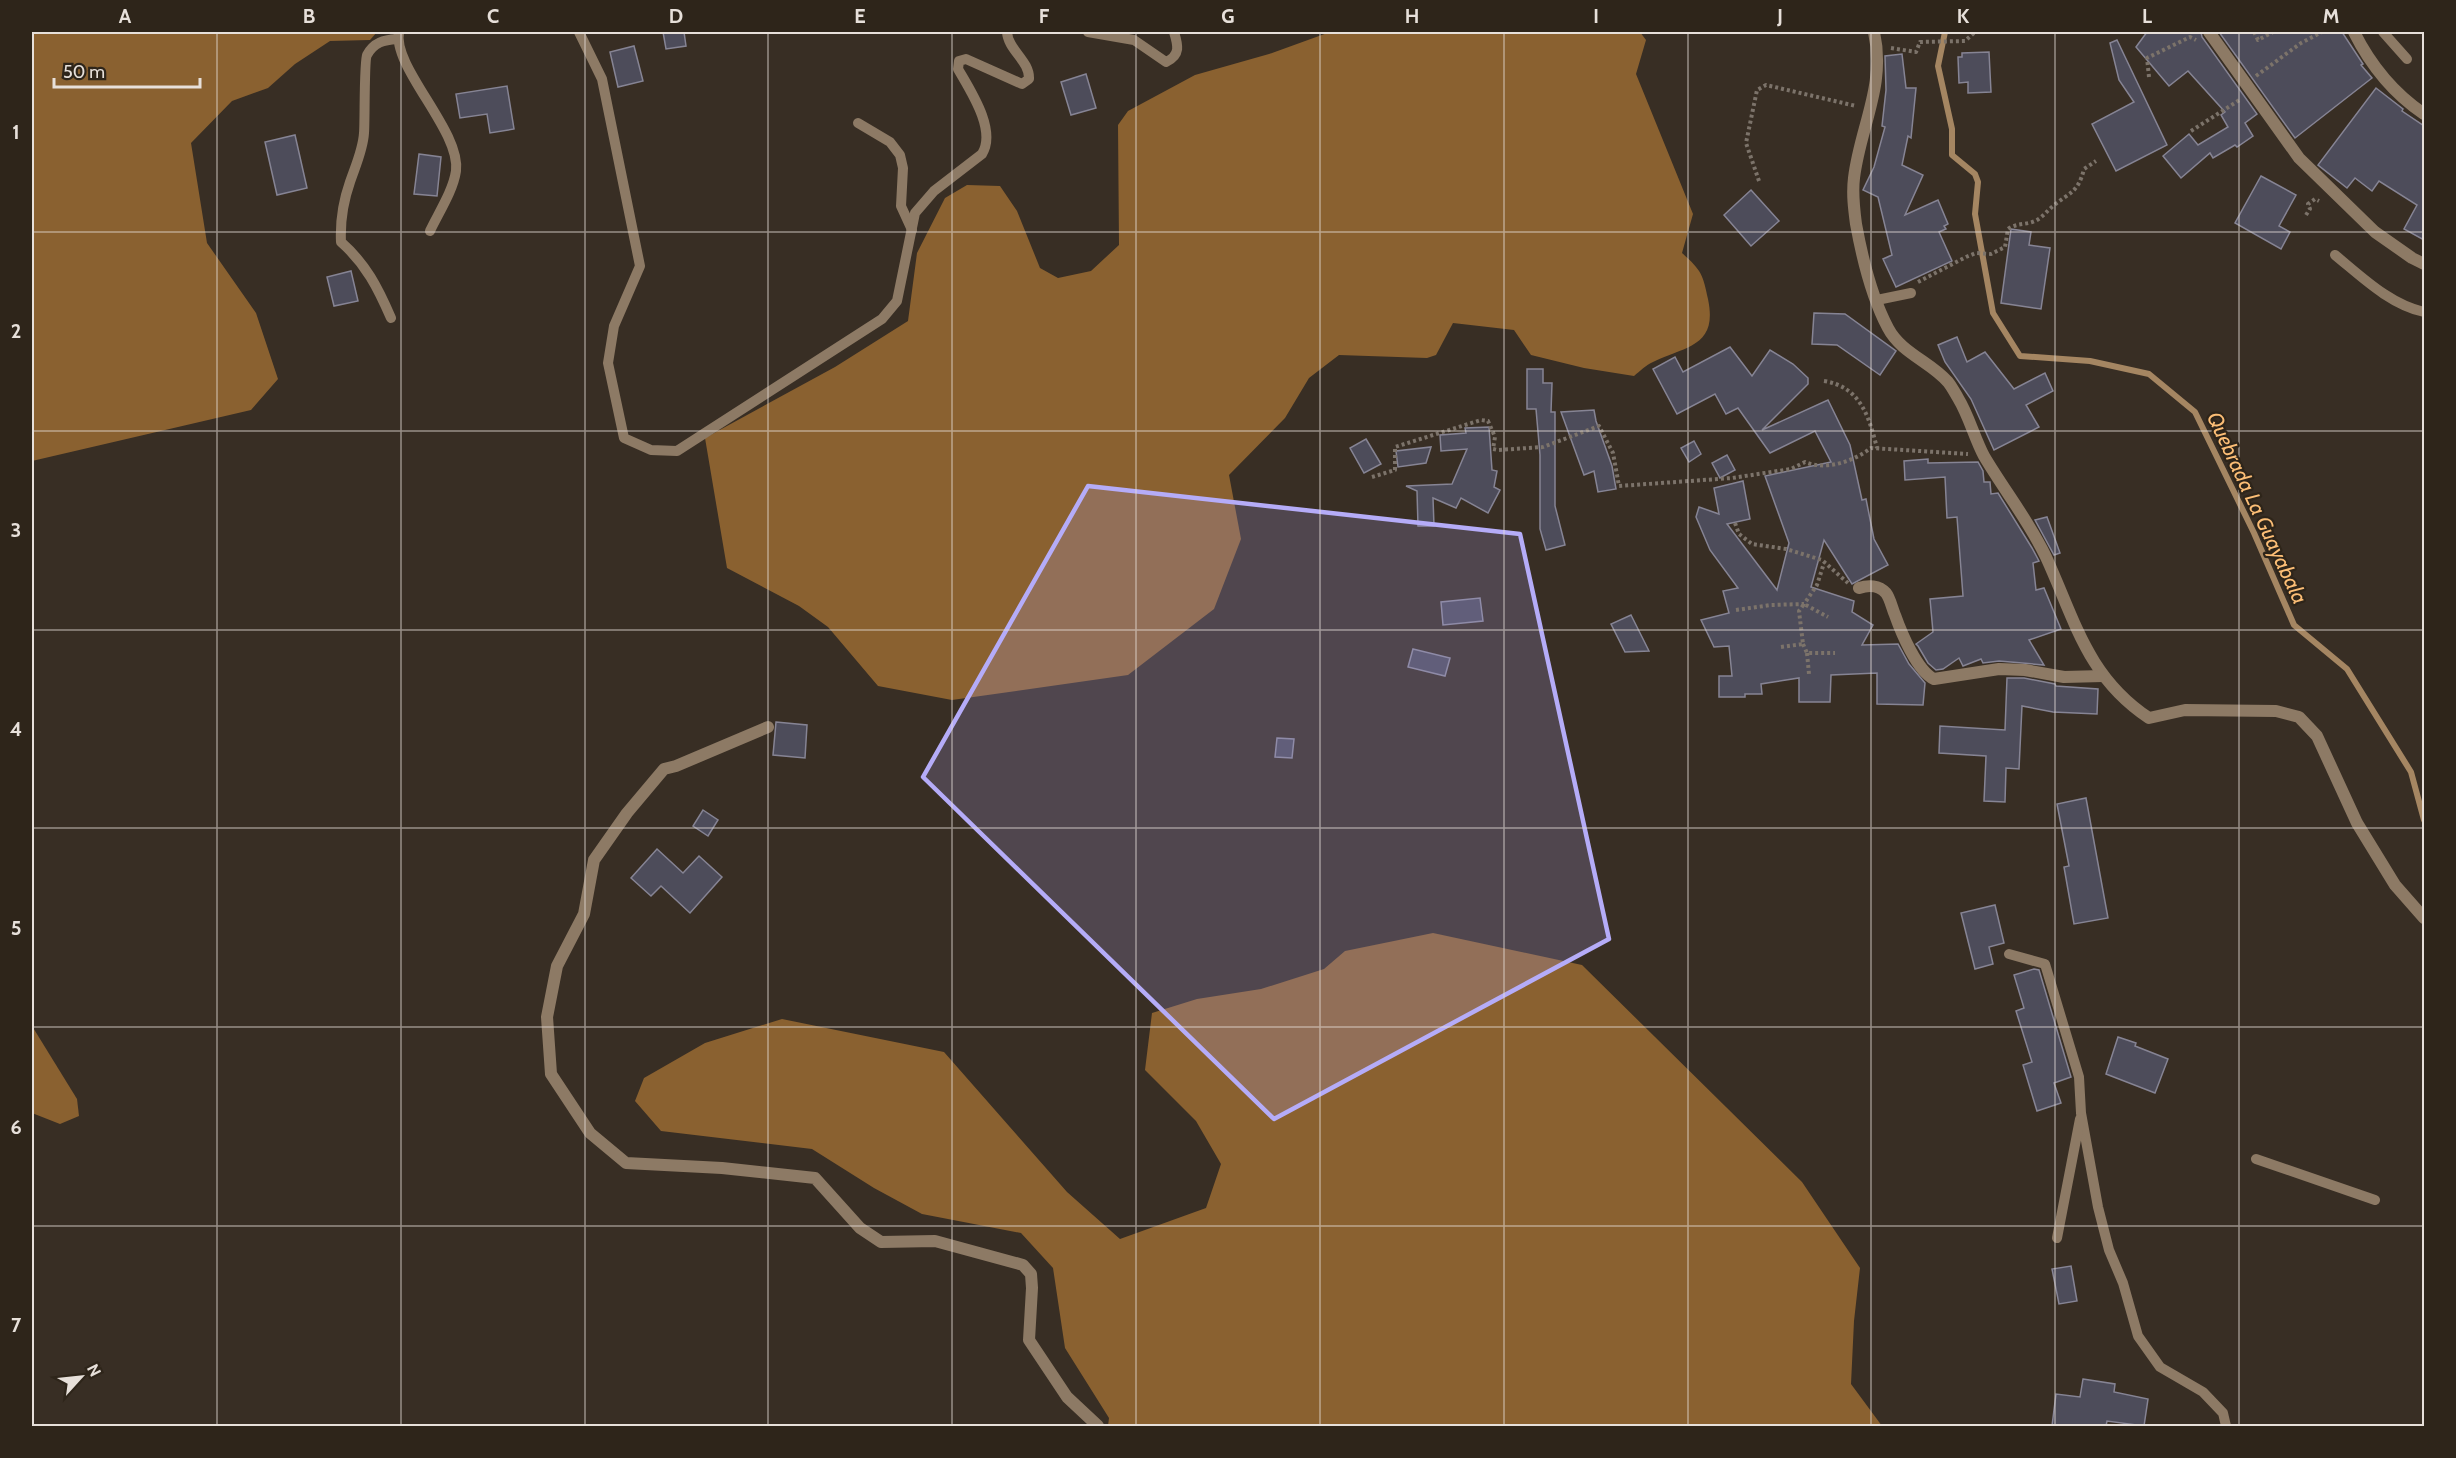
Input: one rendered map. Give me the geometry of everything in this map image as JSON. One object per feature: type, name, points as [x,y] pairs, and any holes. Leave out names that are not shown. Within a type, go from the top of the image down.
[{"type":"street","points":[[1874,32],[1878,49],[1875,96],[1854,178],[1853,202],[1857,227],[1877,300],[1890,331],[1900,344],[1948,382],[1968,417],[1984,455],[2029,523],[2084,647],[2103,676],[2133,707],[2149,718],[2185,710],[2276,711],[2299,717],[2317,736],[2357,823],[2390,876],[2424,918]]},
{"type":"street","points":[[2209,32],[2300,158],[2340,200],[2375,232],[2424,264]]},
{"type":"street","points":[[2354,32],[2368,59],[2383,79],[2400,96],[2424,114]]},
{"type":"street","points":[[1859,588],[1866,585],[1879,588],[1887,594],[1908,645],[1928,676],[1934,679],[1999,669],[2025,670],[2064,677],[2103,676]]},
{"type":"street","points":[[768,727],[664,769],[627,813],[594,860],[584,914],[556,966],[547,1017],[551,1074],[590,1133],[626,1163],[722,1168],[815,1178],[860,1228],[881,1242],[935,1241],[1023,1265],[1031,1274],[1029,1340],[1067,1396],[1098,1426]]},
{"type":"lane","points":[[579,32],[602,80],[640,266],[615,326],[608,363],[624,438],[651,450],[677,451],[882,319],[897,301],[915,213],[934,191],[982,154],[987,146],[987,134],[981,113],[958,69],[959,62],[966,59],[1022,84],[1029,79],[1029,71],[1007,38],[1007,32]]},
{"type":"lane","points":[[1088,32],[1134,40],[1166,62],[1174,58],[1178,49],[1174,32]]},
{"type":"lane","points":[[2383,32],[2407,59]]},
{"type":"lane","points":[[391,318],[377,284],[358,256],[341,242],[340,219],[364,135],[367,99],[365,58],[382,40],[398,35],[405,58],[457,154],[456,173],[430,231]]},
{"type":"lane","points":[[858,123],[890,142],[900,156],[903,168],[901,206],[912,230]]},
{"type":"lane","points":[[2335,255],[2381,292],[2424,312]]},
{"type":"lane","points":[[1877,300],[1911,293]]},
{"type":"lane","points":[[2009,954],[2045,964],[2079,1077],[2081,1113],[2100,1218],[2138,1335],[2160,1366],[2203,1392],[2223,1413],[2226,1426]]},
{"type":"lane","points":[[2057,1238],[2081,1113]]},
{"type":"lane","points":[[2256,1159],[2375,1200]]},
{"type":"path","points":[[1878,49],[1898,48],[1916,52],[1920,42],[1931,40],[1960,42],[1971,38],[1975,32]]},
{"type":"path","points":[[2254,32],[2258,40],[2273,32]]},
{"type":"path","points":[[2191,131],[2301,43],[2322,32]]},
{"type":"path","points":[[2150,77],[2147,58],[2190,37],[2198,41]]},
{"type":"path","points":[[1759,181],[1746,140],[1757,90],[1760,86],[1766,85],[1871,109]]},
{"type":"path","points":[[1911,293],[1916,283],[1976,253],[1986,254],[2006,247],[2008,229],[2013,225],[2038,220],[2057,202],[2075,191],[2081,183],[2084,169],[2096,161]]},
{"type":"path","points":[[2306,215],[2310,209],[2308,204],[2315,199],[2327,203],[2340,200]]},
{"type":"path","points":[[1824,381],[1850,392],[1866,409],[1877,449]]},
{"type":"path","points":[[1372,477],[1395,471],[1395,447],[1481,420],[1488,421],[1495,437],[1492,449],[1498,450],[1543,447],[1599,426],[1613,453],[1619,486],[1732,478],[1791,469],[1805,462],[1816,467],[1858,458],[1871,448],[1984,455]]},
{"type":"path","points":[[1735,523],[1739,534],[1752,544],[1786,549],[1824,563],[1853,588],[1859,588]]},
{"type":"path","points":[[1809,674],[1799,611],[1817,585],[1824,563]]},
{"type":"path","points":[[1736,610],[1771,605],[1804,604],[1828,618]]},
{"type":"path","points":[[1781,646],[1803,644]]},
{"type":"path","points":[[1807,653],[1835,653]]},
{"type":"highlighted area","points":[[1088,486],[1520,534],[1609,939],[1274,1119],[923,777]]},
{"type":"shaded area","points":[[32,32],[377,32],[370,40],[330,41],[295,64],[268,88],[232,101],[191,143],[207,243],[256,313],[278,379],[251,410],[32,461]]},
{"type":"shaded area","points":[[1330,32],[1640,32],[1646,40],[1636,74],[1693,214],[1682,253],[1700,273],[1708,299],[1710,315],[1704,336],[1688,348],[1650,363],[1634,376],[1584,368],[1531,355],[1514,330],[1453,323],[1436,355],[1427,358],[1339,355],[1309,378],[1285,418],[1229,475],[1241,539],[1214,609],[1128,675],[952,700],[878,686],[828,627],[799,606],[727,568],[705,438],[835,367],[908,321],[917,253],[945,198],[967,185],[1000,186],[1017,211],[1040,268],[1058,278],[1091,271],[1119,245],[1118,125],[1128,111],[1195,75],[1269,54]]},
{"type":"shaded area","points":[[1433,933],[1582,965],[1802,1182],[1860,1268],[1854,1321],[1851,1384],[1882,1426],[1108,1426],[1109,1418],[1065,1348],[1053,1268],[1021,1233],[922,1214],[874,1188],[812,1149],[661,1131],[635,1101],[644,1078],[705,1043],[782,1019],[944,1052],[1067,1192],[1120,1239],[1206,1208],[1221,1164],[1196,1121],[1145,1070],[1152,1013],[1197,999],[1261,989],[1324,969],[1345,951]]},
{"type":"shaded area","points":[[32,1026],[77,1099],[79,1116],[60,1124],[32,1113]]},
{"type":"building","points":[[663,32],[684,32],[686,46],[666,49]]},
{"type":"building","points":[[2147,32],[2201,32],[2202,37],[2257,114],[2245,123],[2253,136],[2237,147],[2235,145],[2213,158],[2210,153],[2181,178],[2163,156],[2189,134],[2198,145],[2228,127],[2221,115],[2225,112],[2188,71],[2169,86],[2136,47]]},
{"type":"building","points":[[2219,32],[2342,32],[2363,64],[2361,65],[2372,78],[2295,138]]},
{"type":"building","points":[[2117,40],[2167,145],[2116,171],[2092,124],[2134,102],[2119,80],[2110,43]]},
{"type":"building","points":[[634,46],[643,81],[618,87],[610,52]]},
{"type":"building","points":[[1989,52],[1991,92],[1968,93],[1968,82],[1959,83],[1958,57],[1962,57],[1962,53]]},
{"type":"building","points":[[1902,54],[1906,88],[1916,88],[1911,138],[1908,136],[1902,165],[1923,175],[1905,215],[1938,200],[1948,224],[1944,226],[1946,229],[1939,232],[1952,261],[1896,287],[1883,259],[1892,255],[1878,197],[1863,190],[1874,167],[1885,127],[1882,126],[1886,90],[1885,56]]},
{"type":"building","points":[[1086,74],[1096,108],[1071,115],[1061,82]]},
{"type":"building","points":[[507,86],[514,129],[490,133],[487,114],[460,118],[456,94]]},
{"type":"building","points":[[2376,88],[2403,109],[2402,111],[2424,126],[2424,240],[2404,229],[2417,205],[2379,181],[2372,191],[2355,178],[2347,188],[2318,165]]},
{"type":"building","points":[[295,135],[307,188],[277,195],[265,142]]},
{"type":"building","points":[[419,154],[441,157],[437,196],[414,194]]},
{"type":"building","points":[[2261,176],[2296,195],[2279,226],[2290,232],[2281,249],[2235,223]]},
{"type":"building","points":[[1751,190],[1779,221],[1751,246],[1724,215]]},
{"type":"building","points":[[2011,229],[2031,232],[2029,245],[2050,248],[2041,309],[2001,303]]},
{"type":"building","points":[[351,271],[358,301],[334,306],[327,277]]},
{"type":"building","points":[[1814,313],[1845,314],[1896,351],[1880,375],[1837,345],[1812,344]]},
{"type":"building","points":[[1957,337],[1967,362],[1985,352],[2014,389],[2045,373],[2053,391],[2026,405],[2039,427],[1994,450],[1971,399],[1945,362],[1938,345]]},
{"type":"building","points":[[1730,347],[1752,376],[1770,350],[1793,364],[1808,378],[1808,384],[1762,430],[1828,400],[1850,445],[1862,500],[1866,499],[1874,539],[1888,565],[1852,584],[1824,540],[1811,587],[1854,601],[1852,612],[1873,625],[1862,645],[1898,644],[1909,664],[1925,683],[1923,705],[1877,704],[1877,673],[1831,675],[1830,702],[1799,702],[1799,678],[1761,684],[1762,694],[1745,694],[1745,697],[1719,697],[1719,676],[1732,676],[1729,646],[1714,647],[1701,620],[1729,613],[1723,591],[1738,588],[1710,550],[1696,517],[1699,507],[1719,514],[1714,488],[1743,481],[1750,519],[1727,524],[1777,590],[1789,543],[1765,476],[1831,462],[1815,431],[1770,453],[1738,408],[1726,414],[1715,394],[1677,414],[1653,369],[1675,357],[1683,372]]},
{"type":"building","points":[[1527,369],[1543,369],[1543,383],[1552,383],[1551,412],[1555,412],[1555,506],[1565,545],[1546,550],[1540,529],[1540,455],[1536,409],[1527,409]]},
{"type":"building","points":[[1594,410],[1612,466],[1616,489],[1598,492],[1594,471],[1584,475],[1561,412]]},
{"type":"building","points":[[1489,427],[1492,470],[1497,471],[1494,487],[1500,490],[1488,513],[1461,498],[1456,508],[1433,498],[1434,526],[1418,526],[1417,491],[1406,486],[1452,484],[1467,449],[1441,451],[1440,435],[1466,433],[1465,428]]},
{"type":"building","points":[[1366,439],[1381,464],[1364,473],[1350,448]]},
{"type":"building","points":[[1694,441],[1701,454],[1689,462],[1681,448]]},
{"type":"building","points":[[1431,447],[1426,463],[1398,467],[1396,451]]},
{"type":"building","points":[[1727,455],[1735,470],[1720,478],[1712,463]]},
{"type":"building","points":[[1928,459],[1928,463],[1978,462],[1983,471],[1984,482],[1990,482],[1991,494],[1998,493],[2032,548],[2039,561],[2033,563],[2036,590],[2044,588],[2061,629],[2029,640],[2044,665],[1999,661],[1983,663],[1981,659],[1963,666],[1959,658],[1943,669],[1936,670],[1928,663],[1916,644],[1933,632],[1930,599],[1963,596],[1957,517],[1947,518],[1945,477],[1905,480],[1904,461]]},
{"type":"building","points":[[2047,517],[2060,553],[2054,555],[2035,520]]},
{"type":"building","points":[[1480,598],[1483,621],[1443,625],[1441,602]]},
{"type":"building","points":[[1631,615],[1649,651],[1625,652],[1611,624]]},
{"type":"building","points":[[1413,649],[1450,658],[1445,676],[1408,667]]},
{"type":"building","points":[[2007,678],[2024,678],[2056,686],[2098,689],[2097,714],[2053,712],[2022,706],[2019,769],[2006,768],[2005,802],[1984,801],[1986,756],[1939,753],[1940,726],[2005,730]]},
{"type":"building","points":[[776,722],[807,725],[805,758],[773,755]]},
{"type":"building","points":[[1277,738],[1294,739],[1292,758],[1275,757]]},
{"type":"building","points":[[2086,798],[2108,918],[2074,924],[2064,867],[2069,866],[2057,804]]},
{"type":"building","points":[[703,810],[718,820],[708,836],[693,826]]},
{"type":"building","points":[[657,849],[683,873],[699,856],[722,877],[690,913],[661,886],[651,896],[631,878]]},
{"type":"building","points":[[1995,905],[2004,943],[1989,947],[1993,964],[1975,969],[1961,913]]},
{"type":"building","points":[[2034,969],[2039,970],[2071,1077],[2054,1083],[2061,1103],[2037,1111],[2023,1065],[2032,1062],[2016,1011],[2024,1008],[2014,975]]},
{"type":"building","points":[[2118,1037],[2168,1059],[2155,1093],[2106,1074]]},
{"type":"building","points":[[2071,1266],[2077,1301],[2059,1304],[2052,1269]]},
{"type":"building","points":[[2083,1379],[2115,1384],[2114,1392],[2148,1399],[2144,1426],[2107,1421],[2106,1426],[2052,1426],[2056,1394],[2080,1397]]},
{"type":"waterway","name":"Quebrada La Guayabala","points":[[1945,32],[1938,66],[1952,129],[1952,155],[1975,174],[1978,182],[1975,214],[1993,313],[2020,356],[2090,361],[2149,374],[2195,412],[2254,533],[2294,625],[2347,669],[2411,772],[2424,820]]}]
